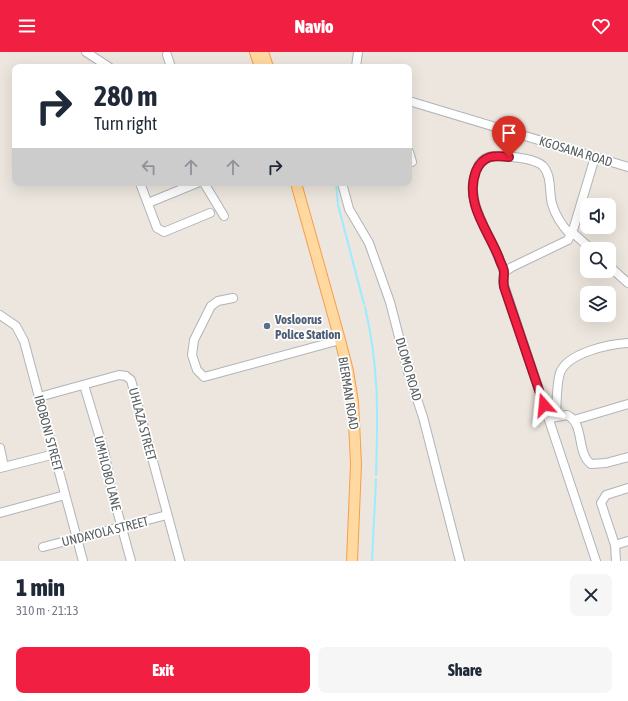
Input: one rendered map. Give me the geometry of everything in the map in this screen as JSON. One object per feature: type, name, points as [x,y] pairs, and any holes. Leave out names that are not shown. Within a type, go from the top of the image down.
[{"type":"main road","points":[[255,52],[259,64]]},
{"type":"main road","points":[[263,52],[267,64]]},
{"type":"main road","name":"BIERMAN ROAD","points":[[297,186],[348,371],[356,433],[352,561]]},
{"type":"main road","name":"BIERMAN ROAD","points":[[304,186],[347,337],[357,385],[362,440],[358,561]]},
{"type":"street","points":[[86,52],[104,64]]},
{"type":"street","points":[[356,64],[358,52]]},
{"type":"street","points":[[167,55],[170,64]]},
{"type":"street","name":"KGOSANA ROAD","points":[[412,102],[628,167]]},
{"type":"street","points":[[582,242],[563,227],[555,212],[548,175],[542,166],[532,161],[496,155],[487,157],[480,163],[475,176],[474,198],[479,219],[495,248],[504,272],[504,287],[552,418],[596,561]]},
{"type":"street","points":[[504,272],[562,244],[572,234],[595,157]]},
{"type":"street","points":[[141,186],[157,228],[164,232],[210,213]]},
{"type":"street","points":[[148,203],[190,186]]},
{"type":"street","points":[[206,186],[224,216]]},
{"type":"street","name":"DLOMO ROAD","points":[[343,186],[349,209],[370,243],[390,302],[408,372],[423,417],[460,561]]},
{"type":"street","points":[[616,272],[628,283]]},
{"type":"street","points":[[233,298],[218,301],[211,306],[194,340],[192,355],[197,370],[204,377],[340,340]]},
{"type":"street","name":"IBOBONI STREET","points":[[0,315],[12,323],[22,336],[40,397],[83,561]]},
{"type":"street","points":[[552,418],[560,373],[564,366],[575,357],[587,352],[615,344],[628,343]]},
{"type":"street","name":"UHLAZA STREET","points":[[40,397],[119,375],[126,376],[131,380],[180,561]]},
{"type":"street","name":"UMHLOBO LANE","points":[[84,385],[105,455],[121,527],[131,561]]},
{"type":"street","points":[[574,420],[628,405]]},
{"type":"street","points":[[552,418],[567,415],[574,420],[589,463],[606,463],[628,456]]},
{"type":"street","points":[[0,448],[2,468],[55,454]]},
{"type":"street","points":[[616,561],[615,545],[602,508],[602,500],[606,495],[628,488]]},
{"type":"street","points":[[0,513],[65,496]]},
{"type":"street","name":"UNDAYOLA STREET","points":[[43,547],[167,515]]},
{"type":"street","points":[[615,545],[628,540]]},
{"type":"waterway","points":[[336,186],[338,205],[364,304]]},
{"type":"waterway","points":[[365,307],[370,329],[375,370],[377,431],[376,475]]},
{"type":"waterway","points":[[372,561],[376,479]]},
{"type":"place","name":"Vosloorus Police Station","points":[[267,326]]},
{"type":"route","points":[[509,157],[496,155],[487,157],[480,163],[473,185],[475,208],[479,219],[495,248],[504,272],[504,287],[544,405]]}]
